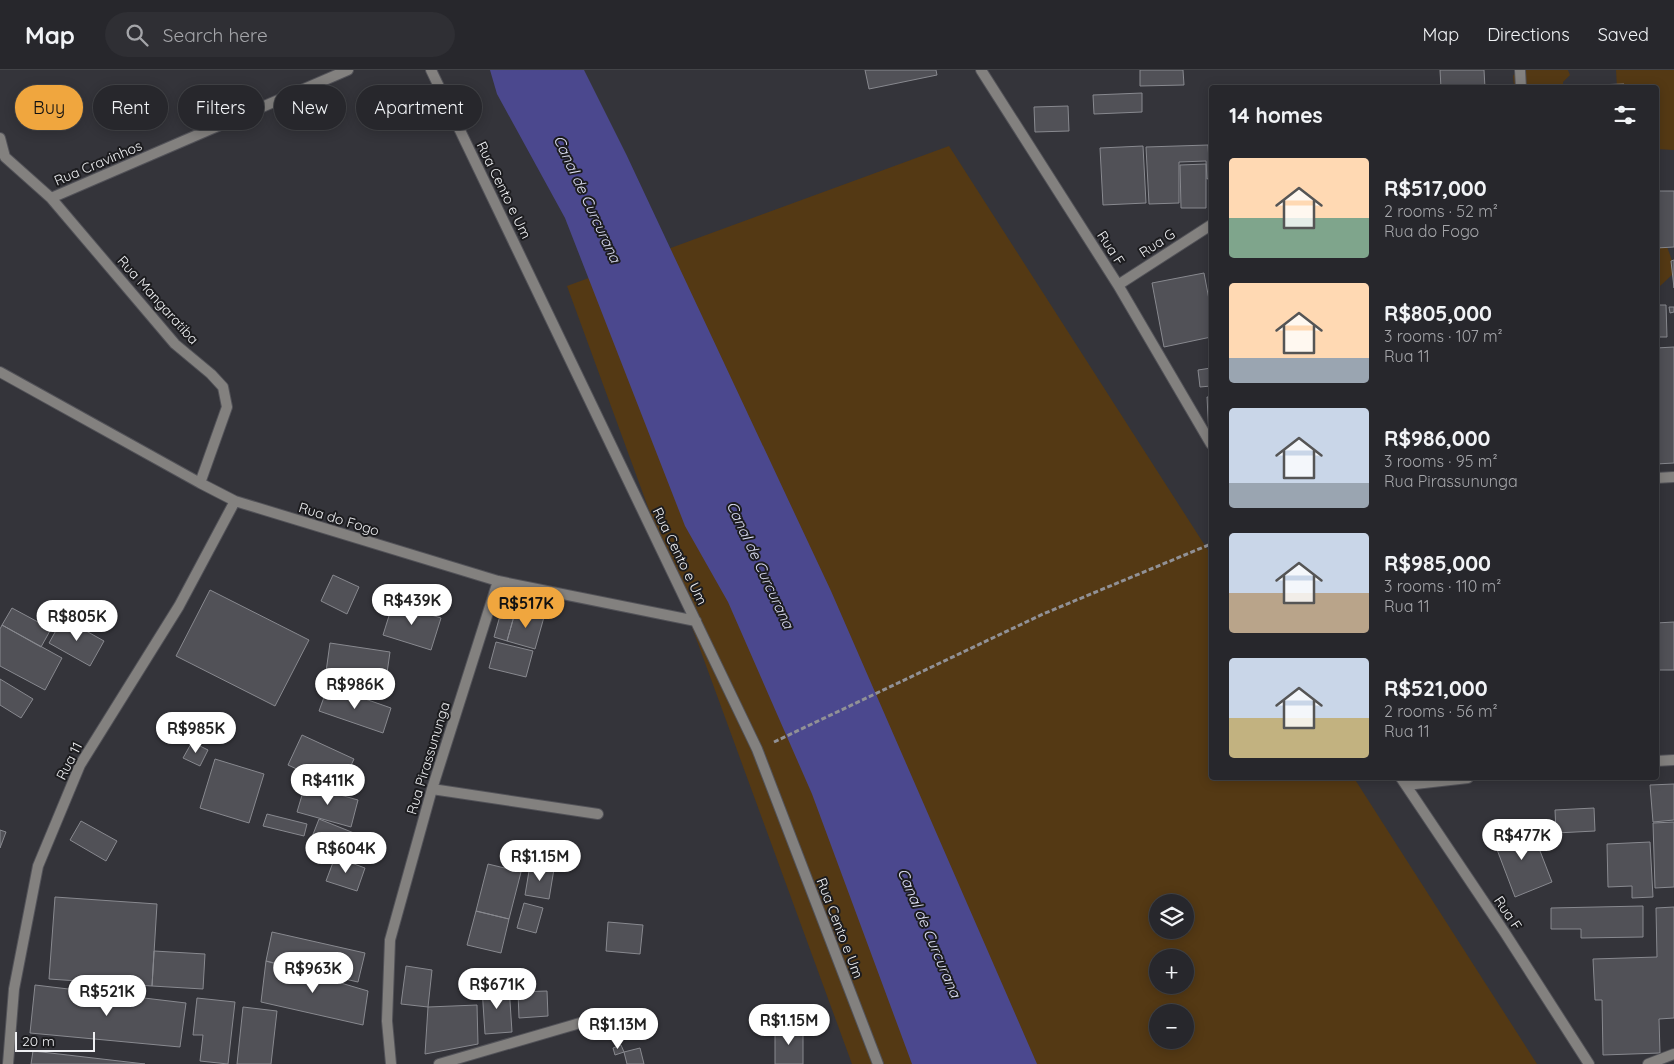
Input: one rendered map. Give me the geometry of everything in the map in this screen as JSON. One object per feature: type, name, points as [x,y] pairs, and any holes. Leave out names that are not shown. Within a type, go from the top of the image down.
[{"type":"street","name":"Rua Cravinhos","points":[[51,198],[348,70]]},
{"type":"street","name":"Rua Cento e Um","points":[[431,70],[757,749],[878,1064]]},
{"type":"street","name":"Rua F","points":[[981,70],[1118,285],[1209,441]]},
{"type":"street","points":[[1520,70],[1521,85]]},
{"type":"street","name":"Rua Mangaratiba","points":[[0,138],[2,157],[51,198],[176,344],[223,387],[227,407],[200,484]]},
{"type":"street","name":"Rua G","points":[[1118,285],[1209,226]]},
{"type":"street","name":"Rua do Fogo","points":[[0,372],[200,484],[234,501],[498,582],[696,621]]},
{"type":"street","points":[[1659,478],[1674,477]]},
{"type":"street","name":"Rua 11","points":[[8,1064],[14,989],[38,866],[80,765],[179,606],[234,501]]},
{"type":"street","name":"Rua Pirassununga","points":[[391,1064],[387,1021],[390,940],[432,789],[498,582]]},
{"type":"street","points":[[1659,761],[1674,760]]},
{"type":"street","points":[[1403,781],[1425,780]]},
{"type":"street","name":"Rua F","points":[[1403,781],[1590,1064]]},
{"type":"street","points":[[432,789],[598,814]]},
{"type":"street","points":[[439,1064],[611,1014]]},
{"type":"street","points":[[1648,1064],[1674,1054]]},
{"type":"path","points":[[781,739],[1043,614],[1209,545]]},
{"type":"shaded area","points":[[1517,70],[1568,70],[1570,75],[1563,82],[1563,85],[1514,85],[1513,76]]},
{"type":"shaded area","points":[[1616,70],[1674,70],[1674,150],[1659,149],[1659,85],[1617,85]]},
{"type":"shaded area","points":[[949,146],[1209,552],[1209,780],[1355,780],[1537,1064],[852,1064],[567,286]]},
{"type":"shaded area","points":[[1659,224],[1674,266],[1674,273],[1659,287]]},
{"type":"water","name":"Canal de Curcurana","points":[[490,70],[584,70],[627,156],[831,591],[1037,1064],[912,1064],[812,794],[728,602],[685,526],[565,218],[497,94]]},
{"type":"building","points":[[865,70],[936,70],[937,75],[869,89]]},
{"type":"building","points":[[1140,70],[1183,70],[1184,85],[1140,86]]},
{"type":"building","points":[[1440,70],[1484,70],[1485,85],[1441,85]]},
{"type":"building","points":[[1142,93],[1142,112],[1094,114],[1093,95]]},
{"type":"building","points":[[1068,106],[1069,131],[1035,132],[1034,107]]},
{"type":"building","points":[[1208,145],[1209,178],[1207,179],[1206,161],[1179,162],[1179,203],[1149,204],[1146,147]]},
{"type":"building","points":[[1143,146],[1146,203],[1103,205],[1100,148]]},
{"type":"building","points":[[1206,164],[1206,208],[1181,208],[1180,165]]},
{"type":"building","points":[[1659,191],[1674,191],[1674,247],[1659,248]]},
{"type":"building","points":[[1674,260],[1674,288],[1671,261]]},
{"type":"building","points":[[1204,273],[1209,299],[1209,337],[1164,347],[1152,283]]},
{"type":"building","points":[[1659,305],[1666,305],[1667,337],[1659,337]]},
{"type":"building","points":[[1669,307],[1674,307],[1674,312],[1670,313]]},
{"type":"building","points":[[1674,347],[1674,463],[1659,464],[1659,348]]},
{"type":"building","points":[[1209,368],[1209,386],[1200,387],[1198,370]]},
{"type":"building","points":[[1207,397],[1209,397],[1209,436]]},
{"type":"building","points":[[333,575],[359,587],[347,614],[321,601]]},
{"type":"building","points":[[210,590],[309,640],[275,706],[176,656]]},
{"type":"building","points":[[393,603],[441,618],[431,650],[383,635]]},
{"type":"building","points":[[503,605],[516,609],[507,641],[494,637]]},
{"type":"building","points":[[12,608],[51,629],[41,647],[2,625]]},
{"type":"building","points":[[516,609],[544,617],[535,649],[507,641]]},
{"type":"building","points":[[63,618],[104,641],[90,666],[49,643]]},
{"type":"building","points":[[1674,622],[1674,670],[1659,670],[1659,623]]},
{"type":"building","points":[[2,625],[62,658],[45,690],[0,666],[0,629]]},
{"type":"building","points":[[496,642],[533,651],[526,677],[489,668]]},
{"type":"building","points":[[330,643],[390,652],[385,687],[325,679]]},
{"type":"building","points":[[0,679],[33,699],[21,718],[0,705]]},
{"type":"building","points":[[328,686],[391,708],[383,733],[319,711]]},
{"type":"building","points":[[302,735],[354,759],[340,789],[288,765]]},
{"type":"building","points":[[192,742],[208,750],[200,766],[183,758]]},
{"type":"building","points":[[215,759],[264,774],[249,823],[200,808]]},
{"type":"building","points":[[1674,784],[1674,820],[1653,822],[1650,785]]},
{"type":"building","points":[[305,785],[358,800],[351,827],[297,812]]},
{"type":"building","points":[[1594,808],[1595,831],[1556,833],[1555,810]]},
{"type":"building","points":[[267,814],[307,824],[304,836],[263,826]]},
{"type":"building","points":[[319,819],[354,833],[347,851],[312,837]]},
{"type":"building","points":[[81,821],[117,841],[106,861],[70,840]]},
{"type":"building","points":[[1674,822],[1674,887],[1655,888],[1653,823]]},
{"type":"building","points":[[1530,825],[1552,882],[1515,897],[1493,839]]},
{"type":"building","points":[[0,830],[6,832],[0,848]]},
{"type":"building","points":[[1650,842],[1653,897],[1632,898],[1632,886],[1608,887],[1607,844]]},
{"type":"building","points":[[335,857],[365,868],[357,891],[326,881]]},
{"type":"building","points":[[488,864],[521,872],[509,919],[476,911]]},
{"type":"building","points":[[530,865],[554,869],[549,899],[525,895]]},
{"type":"building","points":[[55,897],[157,904],[152,986],[49,979]]},
{"type":"building","points":[[524,903],[543,908],[536,933],[517,928]]},
{"type":"building","points":[[1643,906],[1643,937],[1581,938],[1581,929],[1551,929],[1551,908]]},
{"type":"building","points":[[1674,907],[1674,1018],[1659,1019],[1660,1053],[1603,1055],[1602,1000],[1595,1000],[1593,959],[1657,957],[1656,908]]},
{"type":"building","points":[[476,911],[509,919],[501,953],[467,945]]},
{"type":"building","points":[[608,922],[643,925],[640,954],[606,951]]},
{"type":"building","points":[[272,932],[365,953],[358,982],[266,961]]},
{"type":"building","points":[[154,951],[205,954],[203,989],[152,986]]},
{"type":"building","points":[[266,961],[368,991],[363,1025],[261,1002]]},
{"type":"building","points":[[406,966],[432,970],[428,1007],[401,1004]]},
{"type":"building","points":[[35,985],[186,1003],[180,1047],[30,1033]]},
{"type":"building","points":[[509,986],[512,1032],[485,1034],[482,988]]},
{"type":"building","points":[[547,991],[548,1016],[519,1018],[518,992]]},
{"type":"building","points":[[197,998],[235,1002],[228,1064],[200,1061],[203,1035],[193,1035]]},
{"type":"building","points":[[477,1005],[478,1044],[425,1054],[428,1007]]},
{"type":"building","points":[[243,1007],[277,1011],[271,1064],[237,1064]]},
{"type":"building","points":[[775,1028],[803,1028],[803,1064],[775,1064]]},
{"type":"building","points":[[621,1045],[624,1052],[615,1055],[613,1048]]},
{"type":"building","points":[[640,1048],[644,1064],[627,1064],[624,1052]]},
{"type":"building","points":[[33,1051],[145,1064],[31,1064]]}]
